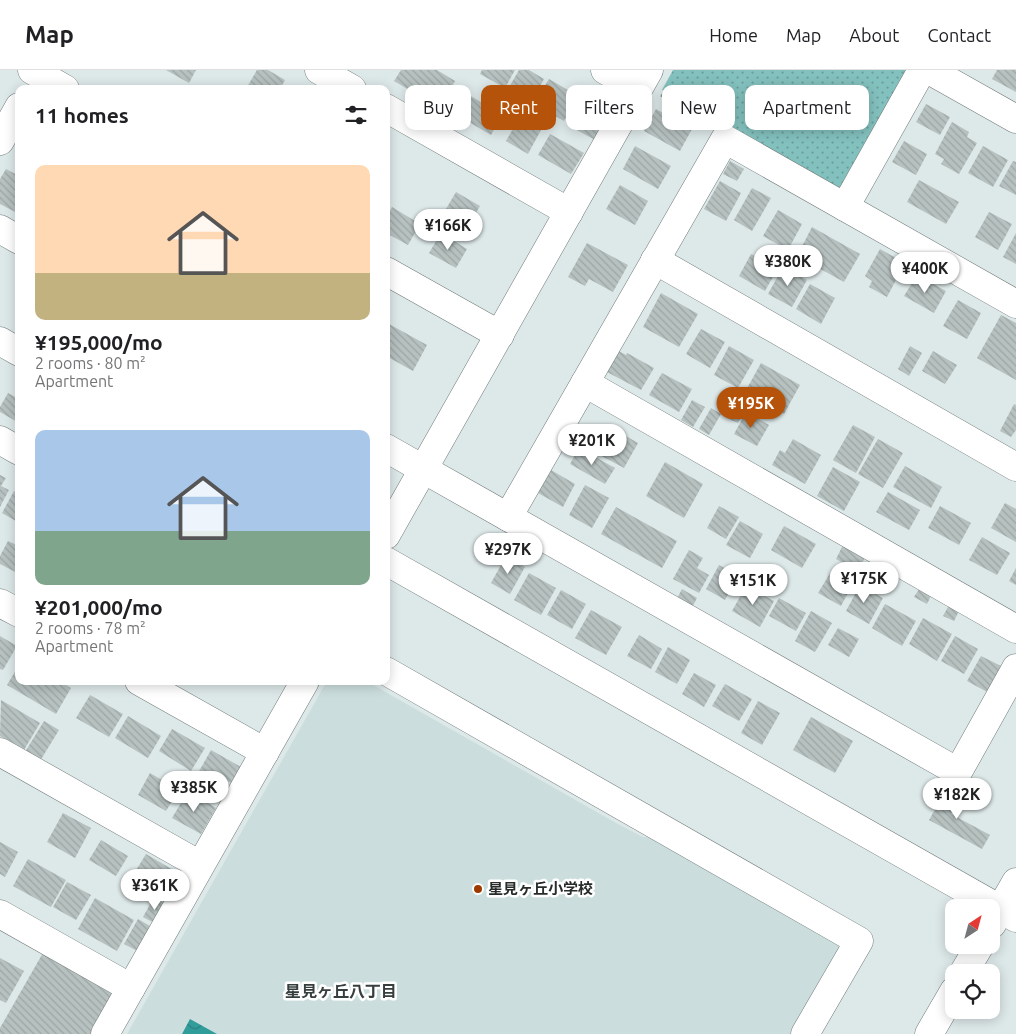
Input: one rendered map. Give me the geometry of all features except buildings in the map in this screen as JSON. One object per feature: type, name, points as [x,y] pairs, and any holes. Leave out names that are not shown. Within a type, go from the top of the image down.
[{"type":"street","points":[[319,70],[345,85]]},
{"type":"street","points":[[390,528],[569,212],[648,83],[605,70]]},
{"type":"street","points":[[845,207],[922,70]]},
{"type":"street","points":[[929,70],[1016,119]]},
{"type":"street","points":[[34,75],[56,85]]},
{"type":"street","points":[[390,110],[569,212]]},
{"type":"street","points":[[0,141],[15,114]]},
{"type":"street","points":[[508,517],[725,139],[1016,304]]},
{"type":"street","points":[[0,229],[15,238]]},
{"type":"street","points":[[655,260],[1016,466]]},
{"type":"street","points":[[390,273],[500,335]]},
{"type":"street","points":[[0,341],[15,350]]},
{"type":"street","points":[[585,383],[1016,629]]},
{"type":"street","points":[[0,440],[15,449]]},
{"type":"street","points":[[390,450],[958,772],[1016,668]]},
{"type":"street","points":[[390,563],[1003,917],[1016,882]]},
{"type":"street","points":[[0,603],[15,612]]},
{"type":"street","points":[[390,673],[859,941],[805,1034]]},
{"type":"street","points":[[146,685],[265,752]]},
{"type":"street","points":[[105,1034],[303,685]]},
{"type":"street","points":[[0,752],[200,865]]},
{"type":"street","points":[[0,914],[131,988]]},
{"type":"street","points":[[929,1034],[945,1006]]},
{"type":"path","points":[[648,83],[719,128],[725,139]]},
{"type":"shaded area","points":[[673,70],[909,70],[843,186],[836,188],[733,130],[735,130],[735,85],[665,85]]},
{"type":"shaded area","name":"星見ヶ丘小学校","points":[[325,685],[373,685],[616,823],[643,837],[653,837],[838,940],[841,952],[814,999],[790,1034],[127,1034]]},
{"type":"water","points":[[190,1019],[217,1034],[182,1034]]},
{"type":"place","name":"星見ヶ丘小学校","points":[[478,889]]},
{"type":"district","name":"星見ヶ丘八丁目","points":[[341,991]]}]
